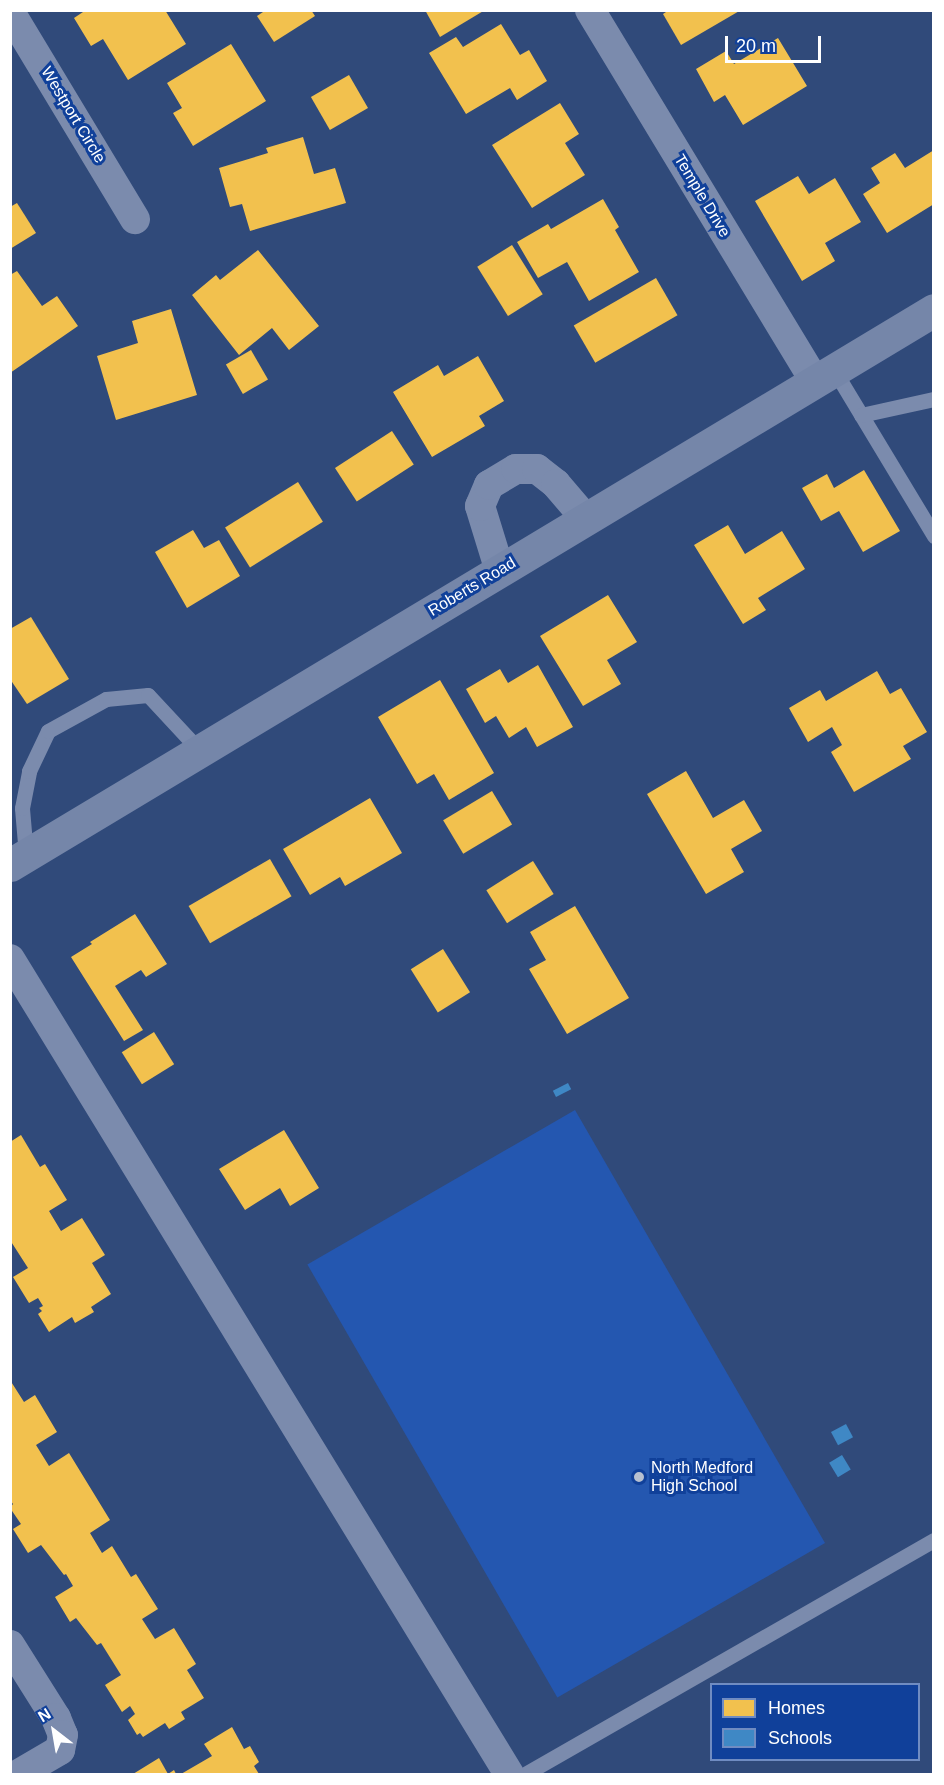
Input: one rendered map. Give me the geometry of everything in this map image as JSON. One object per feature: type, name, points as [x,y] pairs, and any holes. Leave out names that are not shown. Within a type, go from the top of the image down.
[{"type":"street","name":"Temple Drive","points":[[590,10],[824,376]]},
{"type":"street","name":"Westport Circle","points":[[10,12],[135,219]]},
{"type":"street","name":"Roberts Road","points":[[18,860],[933,310]]},
{"type":"street","points":[[500,571],[480,506],[489,486],[516,469],[537,469],[556,484],[586,519]]},
{"type":"street","points":[[10,959],[509,1774]]},
{"type":"street","points":[[10,1645],[56,1718],[63,1735],[60,1750],[19,1774]]},
{"type":"lane","points":[[824,376],[861,415],[933,536]]},
{"type":"lane","points":[[861,415],[933,399]]},
{"type":"lane","points":[[18,860],[22,808],[29,771],[48,731],[72,716],[105,699],[148,695],[200,751]]},
{"type":"lane","points":[[525,1774],[933,1540]]},
{"type":"shaded area","points":[[575,1110],[825,1543],[557,1698],[307,1264]]},
{"type":"building: Homes","points":[[86,10],[165,10],[186,44],[128,80],[103,39],[91,46],[74,18]]},
{"type":"building: Homes","points":[[266,10],[311,10],[315,16],[274,42],[257,16]]},
{"type":"building: Homes","points":[[425,10],[485,10],[440,37]]},
{"type":"building: Homes","points":[[669,10],[741,10],[681,45],[663,14]]},
{"type":"building: Homes","points":[[501,24],[520,55],[529,50],[547,81],[517,100],[510,88],[466,114],[429,53],[456,37],[463,47]]},
{"type":"building: Homes","points":[[778,38],[807,86],[743,125],[725,95],[714,102],[696,69],[726,51],[734,64]]},
{"type":"building: Homes","points":[[231,44],[266,101],[193,146],[173,113],[182,108],[167,83]]},
{"type":"building: Homes","points":[[349,75],[368,108],[330,130],[311,97]]},
{"type":"building: Homes","points":[[560,103],[579,134],[565,143],[585,175],[532,208],[492,145]]},
{"type":"building: Homes","points":[[303,137],[314,174],[335,168],[346,203],[250,231],[242,204],[230,207],[219,168],[268,153],[266,148]]},
{"type":"building: Homes","points":[[934,150],[934,204],[887,233],[863,194],[880,183],[871,168],[895,153],[905,168]]},
{"type":"building: Homes","points":[[798,176],[809,194],[835,178],[861,222],[825,243],[835,261],[802,281],[755,201]]},
{"type":"building: Homes","points":[[603,199],[619,227],[615,230],[639,272],[589,301],[567,262],[538,278],[517,242],[548,224],[551,229]]},
{"type":"building: Homes","points":[[17,203],[36,233],[10,249],[10,207]]},
{"type":"building: Homes","points":[[512,245],[543,294],[508,316],[477,267]]},
{"type":"building: Homes","points":[[258,250],[319,326],[289,350],[272,328],[239,355],[192,295],[216,275],[220,280]]},
{"type":"building: Homes","points":[[17,271],[42,306],[57,296],[78,326],[10,373],[10,275]]},
{"type":"building: Homes","points":[[656,278],[678,315],[595,363],[574,326]]},
{"type":"building: Homes","points":[[171,309],[197,395],[116,420],[97,356],[138,343],[132,321]]},
{"type":"building: Homes","points":[[251,350],[268,379],[243,394],[226,364]]},
{"type":"building: Homes","points":[[478,356],[504,401],[479,416],[485,426],[432,457],[393,392],[438,365],[444,376]]},
{"type":"building: Homes","points":[[392,431],[414,465],[357,502],[335,468]]},
{"type":"building: Homes","points":[[864,470],[900,531],[863,552],[839,511],[821,521],[802,488],[827,474],[834,488]]},
{"type":"building: Homes","points":[[298,482],[323,522],[250,567],[225,528]]},
{"type":"building: Homes","points":[[728,525],[745,554],[782,531],[805,569],[758,598],[766,610],[743,624],[694,545]]},
{"type":"building: Homes","points":[[193,530],[204,548],[219,540],[240,576],[187,608],[155,552]]},
{"type":"building: Homes","points":[[608,595],[637,642],[607,660],[621,684],[583,706],[540,636]]},
{"type":"building: Homes","points":[[31,617],[69,679],[27,704],[10,679],[10,629]]},
{"type":"building: Homes","points":[[538,665],[573,727],[537,747],[526,727],[509,738],[496,716],[485,723],[466,689],[500,669],[508,683]]},
{"type":"building: Homes","points":[[877,671],[890,694],[901,688],[927,732],[903,746],[911,759],[854,792],[831,752],[842,745],[832,727],[808,742],[789,708],[820,690],[826,701]]},
{"type":"building: Homes","points":[[440,680],[494,773],[449,800],[434,774],[417,784],[378,717]]},
{"type":"building: Homes","points":[[686,771],[713,818],[744,800],[762,831],[731,849],[744,872],[706,894],[647,794]]},
{"type":"building: Homes","points":[[492,791],[512,824],[463,854],[443,820]]},
{"type":"building: Homes","points":[[370,798],[402,853],[345,886],[340,877],[310,895],[283,849]]},
{"type":"building: Homes","points":[[270,859],[292,896],[210,943],[189,906]]},
{"type":"building: Homes","points":[[533,861],[554,894],[507,923],[486,890]]},
{"type":"building: Homes","points":[[575,906],[629,998],[567,1034],[529,969],[546,960],[530,932]]},
{"type":"building: Homes","points":[[135,914],[167,964],[146,977],[141,970],[115,986],[143,1030],[124,1041],[71,957],[92,944],[90,942]]},
{"type":"building: Homes","points":[[443,949],[470,992],[438,1012],[411,969]]},
{"type":"building: Homes","points":[[154,1032],[174,1064],[142,1084],[122,1052]]},
{"type":"building: Homes","points":[[284,1130],[319,1188],[290,1206],[280,1188],[245,1210],[219,1169]]},
{"type":"building: Homes","points":[[21,1135],[40,1167],[45,1164],[67,1200],[49,1211],[61,1231],[82,1218],[105,1255],[92,1263],[111,1294],[91,1307],[94,1312],[75,1323],[72,1317],[49,1332],[38,1314],[42,1311],[39,1308],[43,1306],[38,1298],[29,1303],[13,1277],[28,1268],[10,1240],[10,1142]]},
{"type":"building: Homes","points":[[10,1380],[24,1402],[35,1395],[57,1432],[36,1445],[49,1466],[69,1453],[110,1520],[90,1533],[102,1553],[112,1546],[131,1577],[136,1574],[158,1609],[142,1619],[155,1639],[174,1628],[196,1664],[187,1670],[204,1698],[181,1712],[185,1719],[169,1729],[165,1723],[143,1737],[140,1733],[137,1735],[128,1720],[135,1714],[130,1706],[122,1712],[105,1685],[121,1675],[101,1643],[97,1645],[76,1618],[70,1622],[55,1597],[73,1586],[66,1574],[64,1575],[41,1545],[28,1553],[13,1529],[21,1524],[10,1508],[13,1504],[10,1500]]},
{"type":"building: Homes","points":[[232,1727],[244,1749],[250,1746],[259,1762],[254,1766],[259,1774],[181,1774],[212,1756],[204,1744]]},
{"type":"building: Homes","points":[[159,1758],[168,1774],[133,1774]]},
{"type":"building: Schools","points":[[568,1083],[571,1089],[556,1097],[553,1091]]},
{"type":"building: Schools","points":[[846,1424],[853,1437],[838,1445],[831,1432]]},
{"type":"building: Schools","points":[[842,1455],[851,1470],[838,1477],[829,1463]]},
{"type":"place","name":"North Medford High School","points":[[639,1477]]}]
